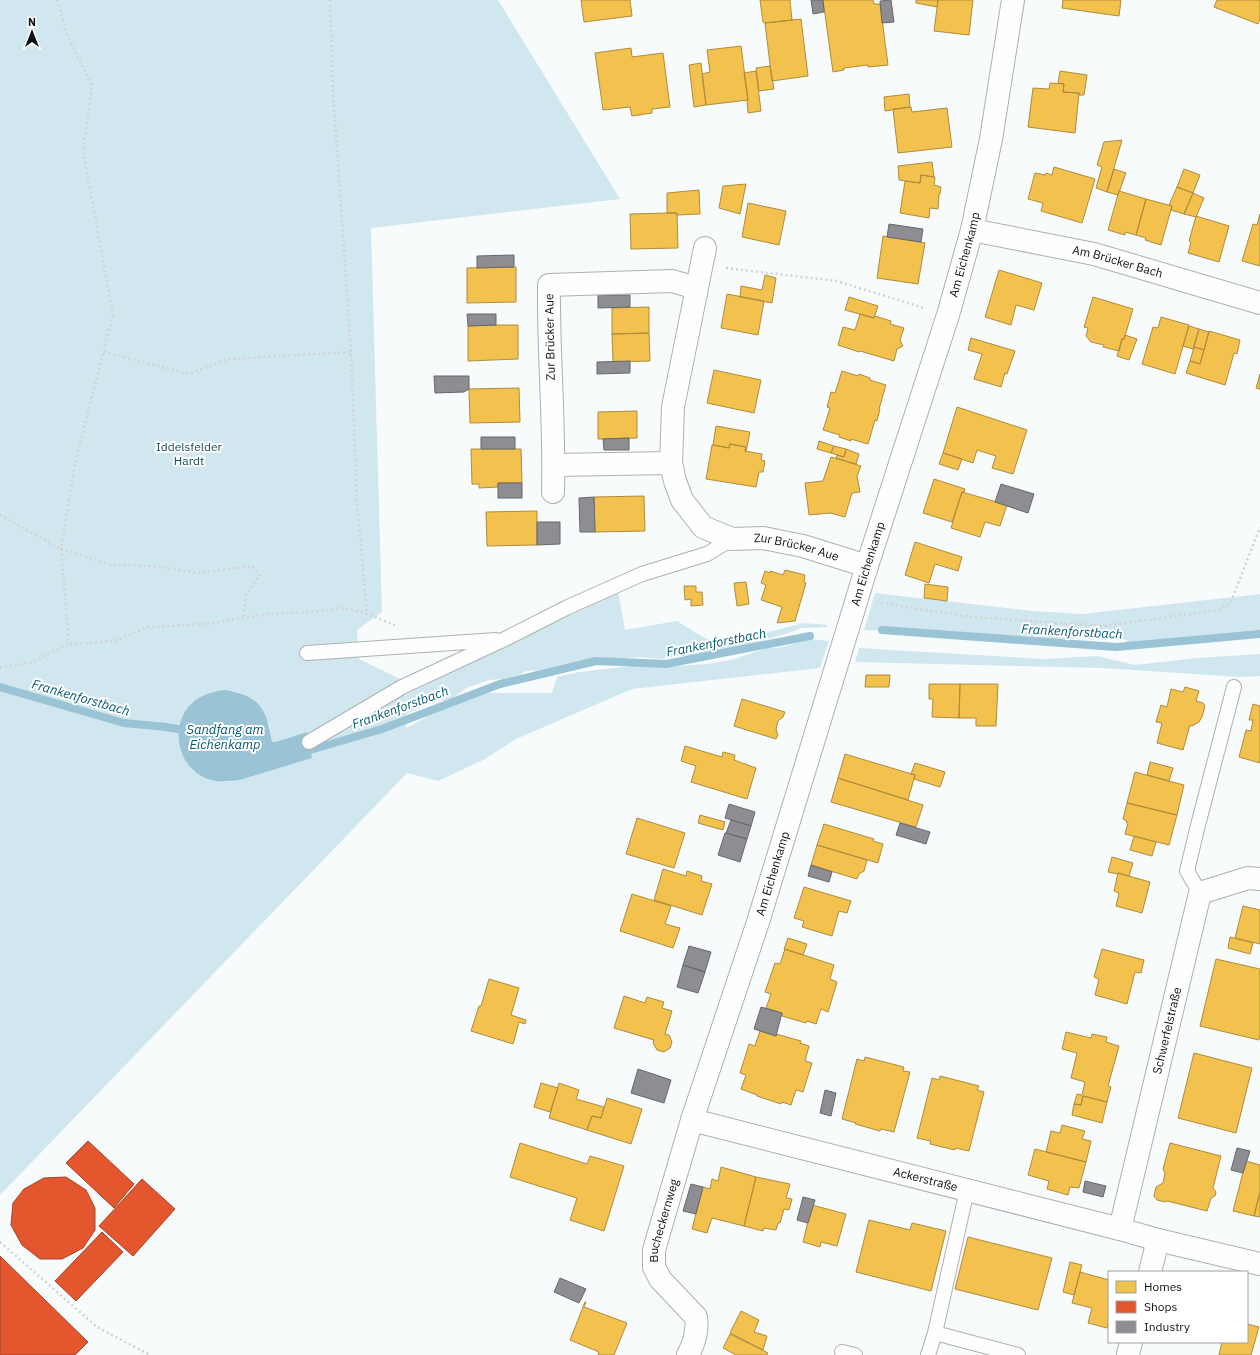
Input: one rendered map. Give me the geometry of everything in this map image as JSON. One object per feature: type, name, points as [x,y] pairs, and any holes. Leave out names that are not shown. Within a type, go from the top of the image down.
[{"type":"street","name":"Am Eichenkamp","points":[[692,1120],[758,922],[867,566],[948,315],[972,230],[991,139],[1013,0]]},
{"type":"street","name":"Am Brücker Bach","points":[[972,230],[1094,254],[1260,304]]},
{"type":"street","name":"Zur Brücker Aue","points":[[703,256],[673,407],[671,463],[675,481],[682,500],[703,527],[732,539],[763,538],[803,546],[867,566]]},
{"type":"street","name":"Zur Brücker Aue","points":[[553,492],[554,465],[549,285],[672,281],[696,288]]},
{"type":"street","points":[[554,465],[671,463]]},
{"type":"street","points":[[1200,893],[1248,878],[1260,879]]},
{"type":"street","name":"Schwerfelstraße","points":[[1120,1229],[1200,893]]},
{"type":"street","name":"Ackerstraße","points":[[692,1120],[1158,1240],[1260,1264]]},
{"type":"street","name":"Bucheckernweg","points":[[688,1355],[695,1342],[698,1325],[696,1317],[660,1279],[654,1267],[654,1250],[692,1120]]},
{"type":"street","points":[[1150,1271],[1158,1240]]},
{"type":"street","points":[[1128,1355],[1131,1343]]},
{"type":"lane","points":[[309,742],[402,687],[505,639],[568,607],[642,574],[708,554],[732,539]]},
{"type":"lane","points":[[307,653],[505,639]]},
{"type":"lane","points":[[1200,893],[1187,871],[1234,686]]},
{"type":"lane","points":[[928,1355],[935,1333],[967,1190]]},
{"type":"lane","points":[[935,1333],[1018,1355]]},
{"type":"path","points":[[57,0],[68,38],[92,86],[83,151],[113,315],[75,463],[61,549],[69,644]]},
{"type":"path","points":[[330,0],[333,92],[351,352],[357,502],[367,614]]},
{"type":"path","points":[[703,256],[837,281],[948,315]]},
{"type":"path","points":[[104,352],[189,374],[228,359],[351,352]]},
{"type":"path","points":[[0,514],[61,549],[112,565],[154,566],[198,573],[252,566],[260,575],[246,596],[243,618]]},
{"type":"path","points":[[857,599],[971,616],[1104,626],[1220,610],[1231,602],[1260,527]]},
{"type":"path","points":[[0,668],[32,662],[69,644],[118,640],[148,627],[206,624],[267,614],[311,612],[345,608],[367,614],[396,626]]},
{"type":"path","points":[[0,1242],[97,1327],[150,1355]]},
{"type":"green space","name":"Iddelsfelder Hardt","points":[[0,0],[498,0],[620,199],[371,228],[382,612],[357,630],[359,659],[400,679],[405,695],[618,592],[625,630],[677,621],[712,641],[746,638],[804,623],[827,625],[827,627],[801,628],[792,632],[710,655],[680,656],[661,659],[639,657],[577,662],[573,666],[560,668],[559,666],[544,670],[526,671],[519,675],[504,679],[489,680],[466,688],[448,701],[440,700],[433,702],[406,714],[406,728],[423,719],[438,708],[446,708],[486,693],[552,693],[557,677],[579,672],[639,665],[663,667],[707,664],[731,660],[764,649],[783,647],[810,639],[829,641],[820,668],[632,689],[516,739],[483,760],[438,781],[407,773],[0,1195]],"holes":[[[225,690],[238,692],[252,698],[270,725],[272,742],[312,758],[240,780],[228,782],[215,781],[202,777],[193,771],[181,752],[179,730],[191,703],[211,692]]]},
{"type":"green space","points":[[875,593],[1033,611],[1082,614],[1260,594],[1260,635],[1202,638],[1125,647],[1127,640],[1100,637],[1046,640],[1023,637],[1021,640],[976,635],[864,630]]},
{"type":"green space","points":[[859,648],[1044,659],[1097,656],[1135,665],[1196,658],[1260,654],[1260,676],[1240,677],[1102,668],[855,662]]},
{"type":"water","name":"Sandfang am Eichenkamp","points":[[225,690],[237,692],[246,696],[259,706],[264,712],[272,742],[307,732],[312,758],[240,780],[210,780],[193,770],[186,762],[179,742],[181,722],[185,712],[198,698],[216,691]]},
{"type":"building: Homes","points":[[581,0],[630,0],[632,16],[584,22]]},
{"type":"building: Homes","points":[[760,0],[790,0],[792,20],[763,22]]},
{"type":"building: Homes","points":[[823,0],[873,0],[874,4],[880,4],[888,65],[868,67],[868,65],[844,68],[844,70],[833,72]]},
{"type":"building: Homes","points":[[916,0],[938,0],[937,7],[916,3]]},
{"type":"building: Homes","points":[[938,0],[973,0],[969,35],[934,31]]},
{"type":"building: Homes","points":[[1063,0],[1121,0],[1119,16],[1062,8]]},
{"type":"building: Homes","points":[[1217,0],[1260,0],[1260,19],[1258,24],[1214,7]]},
{"type":"building: Homes","points":[[801,19],[808,76],[772,81],[765,23]]},
{"type":"building: Homes","points":[[741,46],[748,100],[706,105],[702,74],[710,72],[707,50]]},
{"type":"building: Homes","points":[[631,48],[632,57],[663,53],[670,107],[652,109],[652,113],[632,116],[630,107],[603,110],[595,53]]},
{"type":"building: Homes","points":[[701,63],[706,105],[694,107],[689,65]]},
{"type":"building: Homes","points":[[770,66],[774,89],[759,91],[756,68]]},
{"type":"building: Homes","points":[[756,71],[761,111],[748,113],[748,100],[744,73]]},
{"type":"building: Homes","points":[[1060,71],[1087,75],[1084,95],[1079,95],[1079,93],[1063,92],[1064,84],[1058,83]]},
{"type":"building: Homes","points":[[1050,83],[1064,84],[1063,92],[1079,93],[1075,133],[1028,127],[1033,88],[1049,89]]},
{"type":"building: Homes","points":[[909,94],[910,107],[885,111],[884,97]]},
{"type":"building: Homes","points":[[911,107],[912,112],[947,108],[952,147],[898,153],[893,109]]},
{"type":"building: Homes","points":[[1122,140],[1107,192],[1096,188],[1102,167],[1097,165],[1104,142]]},
{"type":"building: Homes","points":[[932,162],[934,177],[921,175],[920,183],[899,180],[898,166]]},
{"type":"building: Homes","points":[[1054,167],[1095,179],[1082,223],[1041,211],[1043,203],[1028,199],[1035,173],[1045,175],[1046,173],[1052,175]]},
{"type":"building: Homes","points":[[1114,169],[1126,173],[1118,195],[1107,192]]},
{"type":"building: Homes","points":[[1184,169],[1200,175],[1193,193],[1177,187]]},
{"type":"building: Homes","points":[[921,175],[935,177],[934,185],[941,187],[938,209],[930,208],[929,218],[900,213],[905,181],[920,183]]},
{"type":"building: Homes","points":[[746,184],[740,214],[719,208],[723,186]]},
{"type":"building: Homes","points":[[1177,187],[1193,193],[1184,214],[1171,210],[1172,206],[1169,205]]},
{"type":"building: Homes","points":[[699,190],[700,214],[677,215],[677,213],[667,213],[667,193]]},
{"type":"building: Homes","points":[[1119,191],[1146,199],[1136,235],[1125,232],[1125,235],[1108,230]]},
{"type":"building: Homes","points":[[1193,193],[1204,198],[1196,217],[1184,214]]},
{"type":"building: Homes","points":[[1146,199],[1172,206],[1161,245],[1145,240],[1146,238],[1136,235]]},
{"type":"building: Homes","points":[[748,203],[786,211],[779,245],[742,237]]},
{"type":"building: Homes","points":[[677,213],[678,248],[631,249],[630,214]]},
{"type":"building: Homes","points":[[1260,214],[1260,266],[1242,261],[1253,224],[1257,225]]},
{"type":"building: Homes","points":[[1196,216],[1229,226],[1219,262],[1188,253],[1191,242],[1189,241]]},
{"type":"building: Homes","points":[[883,236],[925,243],[918,284],[877,278]]},
{"type":"building: Homes","points":[[516,267],[516,302],[467,303],[467,268]]},
{"type":"building: Homes","points":[[999,270],[1042,283],[1034,310],[1016,305],[1011,325],[985,317]]},
{"type":"building: Homes","points":[[765,275],[776,278],[772,303],[740,297],[741,286],[762,290]]},
{"type":"building: Homes","points":[[727,294],[764,301],[758,335],[721,328]]},
{"type":"building: Homes","points":[[849,297],[878,306],[874,318],[845,310]]},
{"type":"building: Homes","points":[[1093,297],[1133,309],[1119,351],[1091,342],[1086,336],[1088,328],[1084,327]]},
{"type":"building: Homes","points":[[649,307],[649,333],[612,334],[612,308]]},
{"type":"building: Homes","points":[[860,314],[874,318],[875,316],[891,321],[890,324],[904,328],[900,340],[903,346],[897,349],[894,361],[838,345],[843,327],[855,330]]},
{"type":"building: Homes","points":[[1161,317],[1189,325],[1175,374],[1142,364],[1153,327],[1158,328]]},
{"type":"building: Homes","points":[[518,325],[518,359],[468,361],[468,326]]},
{"type":"building: Homes","points":[[1189,326],[1199,329],[1193,349],[1183,346]]},
{"type":"building: Homes","points":[[1199,329],[1209,332],[1204,350],[1194,347]]},
{"type":"building: Homes","points":[[1209,331],[1240,340],[1237,354],[1234,353],[1225,385],[1186,373],[1190,361],[1200,364]]},
{"type":"building: Homes","points":[[649,333],[650,361],[613,362],[612,334]]},
{"type":"building: Homes","points":[[1125,335],[1137,339],[1129,360],[1117,356],[1122,339],[1124,339]]},
{"type":"building: Homes","points":[[971,338],[1015,351],[1007,374],[1005,373],[1001,387],[974,379],[982,354],[968,350]]},
{"type":"building: Homes","points":[[1194,347],[1204,350],[1200,364],[1190,361]]},
{"type":"building: Homes","points":[[714,370],[761,380],[754,413],[707,403]]},
{"type":"building: Homes","points":[[842,371],[858,376],[859,374],[870,378],[870,380],[886,385],[877,421],[875,420],[868,444],[851,439],[851,441],[839,437],[840,435],[823,430],[830,408],[827,407],[831,392],[835,393]]},
{"type":"building: Homes","points":[[1260,374],[1260,389],[1256,388]]},
{"type":"building: Homes","points":[[519,388],[520,422],[470,423],[469,389]]},
{"type":"building: Homes","points":[[957,407],[1027,430],[1013,474],[992,468],[996,456],[977,450],[973,463],[943,453]]},
{"type":"building: Homes","points":[[637,411],[637,438],[598,439],[598,412]]},
{"type":"building: Homes","points":[[716,426],[750,432],[746,452],[746,447],[730,444],[729,448],[713,445]]},
{"type":"building: Homes","points":[[819,441],[834,446],[831,453],[817,449]]},
{"type":"building: Homes","points":[[730,444],[746,447],[745,451],[762,454],[761,460],[765,461],[763,472],[759,472],[756,487],[706,479],[712,445],[729,448]]},
{"type":"building: Homes","points":[[834,446],[846,449],[844,457],[831,453]]},
{"type":"building: Homes","points":[[471,449],[521,449],[522,483],[498,483],[498,487],[479,488],[479,484],[472,484]]},
{"type":"building: Homes","points":[[846,449],[859,454],[856,464],[836,458],[837,455],[844,457]]},
{"type":"building: Homes","points":[[943,453],[962,459],[958,470],[939,464]]},
{"type":"building: Homes","points":[[831,457],[861,466],[857,476],[860,492],[852,493],[845,517],[830,513],[809,515],[805,483],[823,481]]},
{"type":"building: Homes","points":[[934,479],[965,489],[964,492],[962,492],[952,522],[923,513]]},
{"type":"building: Homes","points":[[962,492],[1007,505],[1000,526],[985,522],[980,537],[951,528]]},
{"type":"building: Homes","points":[[644,496],[645,531],[595,532],[594,497]]},
{"type":"building: Homes","points":[[537,511],[537,545],[487,546],[486,512]]},
{"type":"building: Homes","points":[[915,542],[962,557],[958,571],[935,564],[929,583],[905,575]]},
{"type":"building: Homes","points":[[785,570],[805,575],[804,582],[806,583],[795,621],[777,623],[782,607],[761,600],[766,585],[761,583],[765,571],[783,575]]},
{"type":"building: Homes","points":[[746,582],[749,604],[737,606],[734,583]]},
{"type":"building: Homes","points":[[925,584],[948,587],[947,601],[924,598]]},
{"type":"building: Homes","points":[[684,586],[696,586],[696,592],[702,592],[703,605],[691,606],[691,599],[685,600]]},
{"type":"building: Homes","points":[[866,675],[890,675],[889,687],[865,687]]},
{"type":"building: Homes","points":[[929,684],[960,684],[959,718],[932,717],[933,699],[929,699]]},
{"type":"building: Homes","points":[[960,684],[998,684],[996,726],[976,726],[976,718],[959,718]]},
{"type":"building: Homes","points":[[1185,687],[1199,691],[1196,701],[1203,703],[1205,706],[1199,722],[1192,726],[1190,725],[1183,750],[1157,743],[1162,723],[1156,722],[1161,705],[1167,707],[1171,689],[1183,692]]},
{"type":"building: Homes","points":[[742,699],[785,712],[783,717],[778,721],[776,729],[778,735],[776,739],[734,726]]},
{"type":"building: Homes","points":[[1253,704],[1260,706],[1260,763],[1239,757],[1246,730],[1251,731],[1253,720],[1249,720]]},
{"type":"building: Homes","points":[[685,746],[722,757],[723,752],[735,755],[734,760],[756,768],[747,799],[691,782],[696,766],[681,761]]},
{"type":"building: Homes","points":[[845,754],[915,775],[908,800],[838,778]]},
{"type":"building: Homes","points":[[1150,762],[1173,768],[1169,781],[1147,775]]},
{"type":"building: Homes","points":[[915,763],[945,772],[940,787],[914,779],[915,775],[911,774]]},
{"type":"building: Homes","points":[[1135,772],[1184,785],[1177,815],[1127,803]]},
{"type":"building: Homes","points":[[838,778],[923,805],[916,827],[831,802]]},
{"type":"building: Homes","points":[[1127,803],[1177,815],[1169,845],[1125,834],[1128,823],[1123,819]]},
{"type":"building: Homes","points":[[700,815],[725,822],[723,830],[698,823]]},
{"type":"building: Homes","points":[[637,818],[685,833],[674,868],[626,854]]},
{"type":"building: Homes","points":[[824,824],[874,839],[873,841],[883,844],[878,863],[817,845]]},
{"type":"building: Homes","points":[[1134,836],[1156,842],[1152,856],[1130,850]]},
{"type":"building: Homes","points":[[817,845],[867,860],[864,871],[859,874],[857,879],[811,865]]},
{"type":"building: Homes","points":[[1112,857],[1133,863],[1129,876],[1108,872]]},
{"type":"building: Homes","points":[[663,869],[686,876],[687,871],[702,876],[701,881],[712,884],[702,915],[654,900]]},
{"type":"building: Homes","points":[[1118,873],[1150,882],[1142,913],[1116,906],[1119,893],[1114,891]]},
{"type":"building: Homes","points":[[804,887],[851,901],[847,913],[839,911],[832,936],[802,927],[804,921],[794,918]]},
{"type":"building: Homes","points":[[632,894],[671,906],[665,924],[680,928],[673,948],[620,931]]},
{"type":"building: Homes","points":[[1243,906],[1260,910],[1260,944],[1235,938]]},
{"type":"building: Homes","points":[[1230,937],[1253,943],[1250,954],[1228,948]]},
{"type":"building: Homes","points":[[788,938],[807,944],[803,955],[784,949]]},
{"type":"building: Homes","points":[[785,949],[834,965],[830,979],[837,982],[828,1012],[821,1009],[816,1024],[807,1021],[806,1023],[782,1016],[782,1013],[766,1008],[771,994],[765,992],[775,963],[780,964]]},
{"type":"building: Homes","points":[[1102,949],[1144,960],[1141,973],[1135,972],[1127,1004],[1095,995],[1099,979],[1094,977]]},
{"type":"building: Homes","points":[[1216,959],[1260,969],[1259,1040],[1200,1026]]},
{"type":"building: Homes","points":[[489,979],[519,988],[511,1015],[526,1020],[525,1024],[519,1022],[513,1044],[471,1031],[479,1006],[481,1006]]},
{"type":"building: Homes","points":[[624,996],[645,1003],[647,997],[664,1002],[662,1008],[672,1011],[665,1034],[669,1035],[672,1042],[670,1048],[664,1052],[657,1050],[653,1043],[654,1040],[614,1028]]},
{"type":"building: Homes","points":[[760,1031],[801,1041],[800,1043],[809,1046],[805,1061],[812,1063],[803,1092],[796,1090],[791,1105],[782,1102],[781,1104],[741,1089],[746,1075],[740,1073],[749,1044],[755,1046]]},
{"type":"building: Homes","points":[[1066,1032],[1091,1038],[1092,1034],[1107,1037],[1106,1042],[1119,1046],[1108,1086],[1111,1087],[1107,1102],[1083,1096],[1081,1105],[1074,1104],[1077,1094],[1082,1095],[1085,1082],[1071,1078],[1077,1053],[1062,1049]]},
{"type":"building: Homes","points":[[1194,1053],[1252,1068],[1236,1133],[1178,1118]]},
{"type":"building: Homes","points":[[865,1057],[904,1067],[903,1071],[910,1072],[894,1132],[881,1129],[880,1131],[842,1119],[857,1059],[864,1061]]},
{"type":"building: Homes","points":[[940,1076],[979,1086],[977,1090],[984,1092],[969,1151],[955,1148],[955,1150],[930,1144],[931,1141],[917,1138],[932,1078],[939,1080]]},
{"type":"building: Homes","points":[[541,1083],[558,1088],[550,1112],[534,1107]]},
{"type":"building: Homes","points":[[559,1083],[579,1090],[576,1099],[604,1107],[601,1118],[592,1116],[587,1130],[549,1118]]},
{"type":"building: Homes","points":[[1083,1096],[1107,1102],[1102,1123],[1072,1115],[1074,1104],[1081,1105]]},
{"type":"building: Homes","points":[[607,1098],[642,1109],[631,1144],[587,1130],[592,1116],[601,1118]]},
{"type":"building: Homes","points":[[1062,1125],[1085,1131],[1082,1139],[1091,1141],[1086,1162],[1046,1152],[1051,1131],[1060,1133]]},
{"type":"building: Homes","points":[[520,1143],[587,1164],[590,1156],[624,1166],[604,1231],[570,1220],[577,1198],[510,1177]]},
{"type":"building: Homes","points":[[1170,1143],[1221,1156],[1213,1188],[1216,1192],[1215,1196],[1211,1198],[1207,1211],[1157,1200],[1154,1196],[1156,1187],[1163,1183],[1165,1173],[1163,1169]]},
{"type":"building: Homes","points":[[1035,1149],[1086,1162],[1079,1188],[1070,1187],[1068,1195],[1047,1189],[1049,1181],[1028,1175]]},
{"type":"building: Homes","points":[[1246,1161],[1260,1165],[1260,1192],[1254,1216],[1233,1211]]},
{"type":"building: Homes","points":[[721,1167],[756,1177],[744,1226],[712,1218],[707,1233],[692,1229],[703,1187],[710,1189],[712,1179],[718,1181]]},
{"type":"building: Homes","points":[[756,1177],[790,1184],[786,1198],[792,1199],[789,1210],[784,1209],[780,1223],[778,1223],[776,1230],[764,1228],[763,1231],[744,1226]]},
{"type":"building: Homes","points":[[1260,1192],[1260,1217],[1254,1216]]},
{"type":"building: Homes","points":[[812,1205],[846,1214],[837,1246],[821,1242],[820,1247],[803,1242]]},
{"type":"building: Homes","points":[[869,1220],[910,1230],[912,1223],[946,1231],[931,1291],[856,1272]]},
{"type":"building: Homes","points":[[968,1237],[1052,1258],[1038,1310],[955,1289]]},
{"type":"building: Homes","points":[[1070,1262],[1082,1265],[1074,1295],[1063,1292]]},
{"type":"building: Homes","points":[[1080,1272],[1108,1280],[1107,1328],[1088,1323],[1092,1308],[1072,1303]]},
{"type":"building: Homes","points":[[585,1302],[584,1307],[627,1323],[614,1355],[598,1355],[599,1352],[570,1340]]},
{"type":"building: Homes","points":[[741,1311],[759,1320],[754,1332],[767,1336],[763,1350],[730,1333]]},
{"type":"building: Homes","points":[[1248,1324],[1259,1327],[1251,1355],[1219,1355],[1222,1343],[1248,1343]]},
{"type":"building: Homes","points":[[730,1334],[768,1353],[767,1355],[736,1355],[723,1348]]},
{"type":"building: Shops","points":[[88,1141],[134,1184],[114,1208],[66,1163]]},
{"type":"building: Shops","points":[[66,1177],[86,1190],[95,1208],[95,1230],[83,1248],[62,1259],[40,1259],[22,1245],[11,1225],[13,1203],[24,1189],[44,1178]]},
{"type":"building: Shops","points":[[142,1179],[175,1209],[133,1256],[99,1226]]},
{"type":"building: Shops","points":[[102,1232],[123,1252],[76,1301],[55,1281]]},
{"type":"building: Shops","points":[[0,1256],[88,1342],[75,1355],[0,1355]]},
{"type":"building: Industry","points":[[811,0],[823,0],[824,12],[813,14]]},
{"type":"building: Industry","points":[[891,0],[894,22],[882,23],[880,1]]},
{"type":"building: Industry","points":[[889,224],[923,229],[921,242],[887,237]]},
{"type":"building: Industry","points":[[514,255],[514,267],[477,268],[477,256]]},
{"type":"building: Industry","points":[[598,295],[630,295],[630,307],[598,308]]},
{"type":"building: Industry","points":[[467,314],[496,314],[496,325],[468,326]]},
{"type":"building: Industry","points":[[630,361],[630,373],[597,374],[597,362]]},
{"type":"building: Industry","points":[[434,376],[469,376],[469,389],[464,392],[435,393]]},
{"type":"building: Industry","points":[[481,437],[515,437],[515,449],[481,449]]},
{"type":"building: Industry","points":[[629,438],[629,450],[604,450],[603,439]]},
{"type":"building: Industry","points":[[498,483],[522,483],[522,498],[498,498]]},
{"type":"building: Industry","points":[[1001,484],[1034,494],[1028,513],[995,502]]},
{"type":"building: Industry","points":[[594,497],[595,532],[580,532],[579,498]]},
{"type":"building: Industry","points":[[537,522],[560,522],[560,544],[537,545]]},
{"type":"building: Industry","points":[[729,804],[755,812],[751,826],[725,818]]},
{"type":"building: Industry","points":[[731,820],[751,826],[747,839],[726,833]]},
{"type":"building: Industry","points":[[900,823],[930,832],[926,844],[896,835]]},
{"type":"building: Industry","points":[[725,833],[747,839],[740,862],[718,855]]},
{"type":"building: Industry","points":[[811,865],[832,872],[829,882],[808,876]]},
{"type":"building: Industry","points":[[689,946],[711,952],[705,972],[683,965]]},
{"type":"building: Industry","points":[[683,965],[705,972],[698,993],[677,987]]},
{"type":"building: Industry","points":[[761,1007],[782,1013],[776,1036],[754,1029]]},
{"type":"building: Industry","points":[[638,1069],[671,1080],[664,1103],[631,1093]]},
{"type":"building: Industry","points":[[825,1090],[836,1093],[831,1116],[820,1113]]},
{"type":"building: Industry","points":[[1237,1148],[1250,1151],[1243,1173],[1231,1170]]},
{"type":"building: Industry","points":[[1085,1181],[1106,1186],[1103,1197],[1083,1192]]},
{"type":"building: Industry","points":[[691,1184],[703,1187],[696,1214],[683,1211]]},
{"type":"building: Industry","points":[[803,1197],[815,1200],[808,1223],[797,1220]]},
{"type":"building: Industry","points":[[560,1278],[586,1289],[579,1303],[554,1292]]},
{"type":"waterway","name":"Frankenforstbach","points":[[882,630],[1116,647],[1260,634]]},
{"type":"waterway","name":"Frankenforstbach","points":[[299,748],[310,750],[382,729],[500,684],[596,661],[666,664],[810,636]]},
{"type":"waterway","name":"Frankenforstbach","points":[[0,687],[124,723],[189,731]]}]
